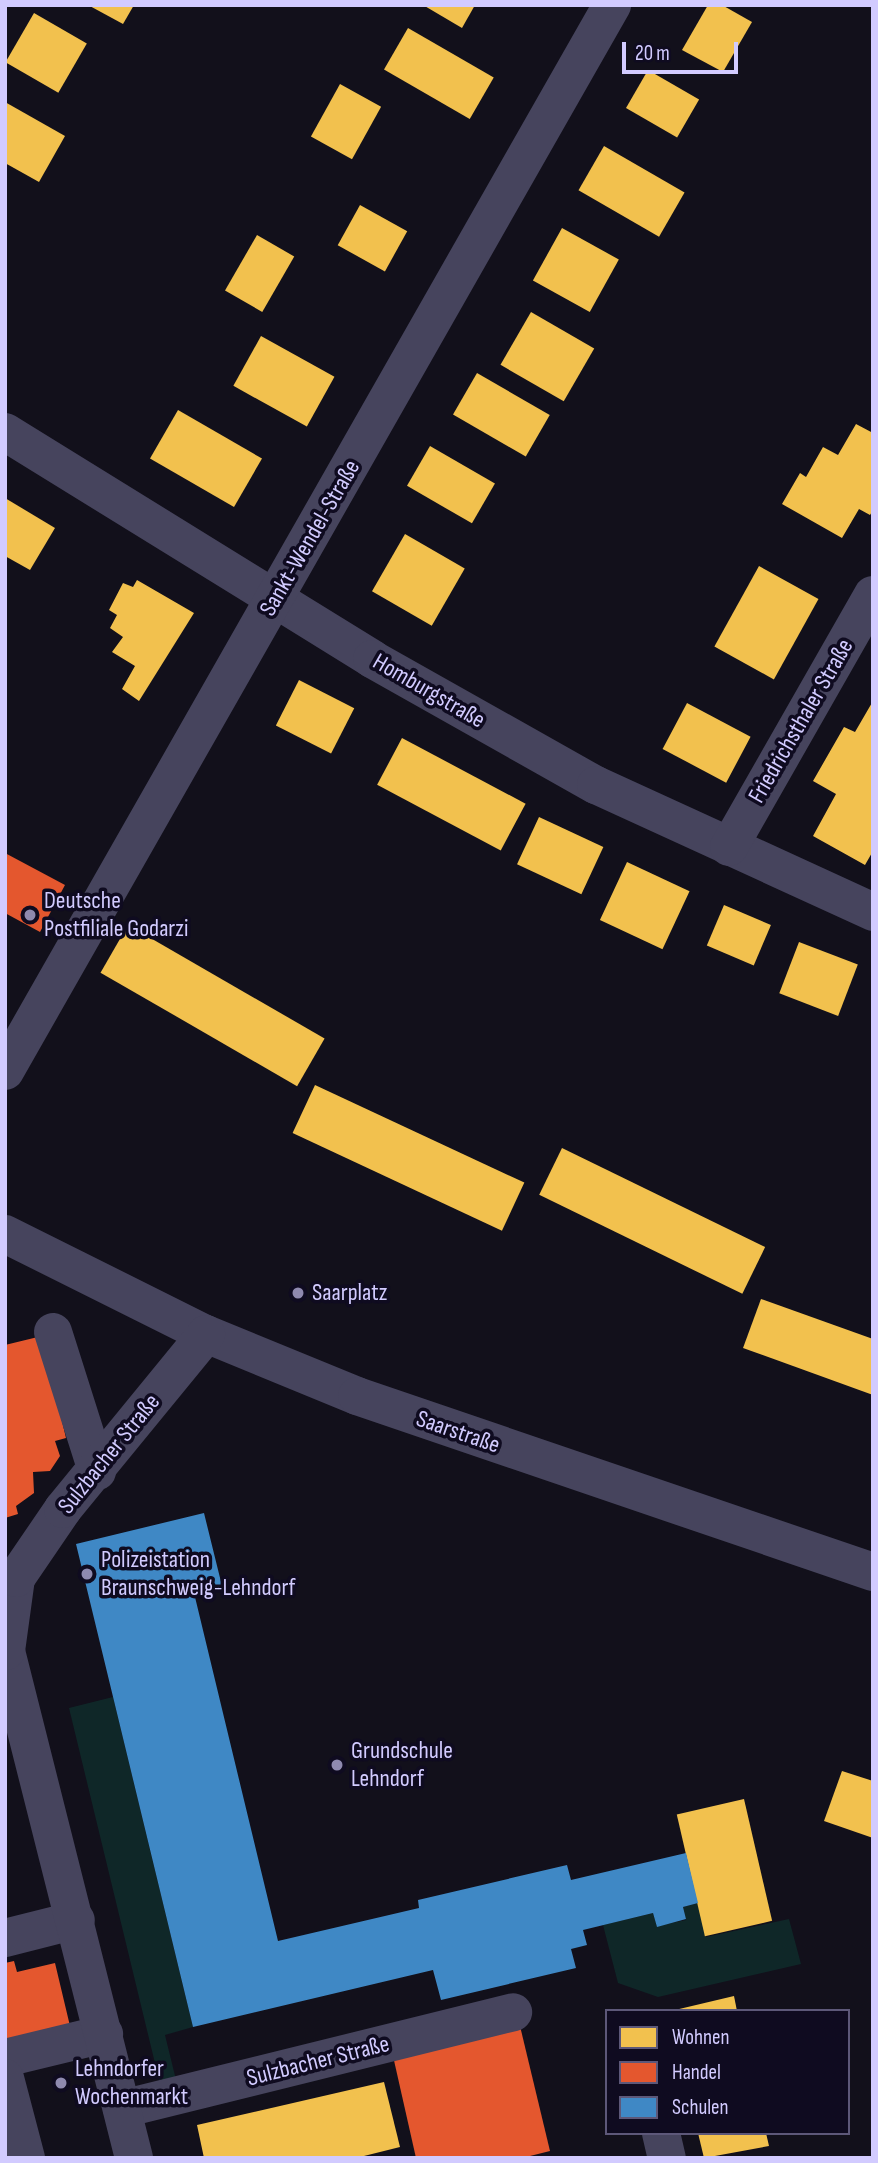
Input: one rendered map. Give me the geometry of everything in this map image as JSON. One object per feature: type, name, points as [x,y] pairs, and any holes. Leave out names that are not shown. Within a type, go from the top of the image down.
[{"type":"street","name":"Sankt-Wendel-Straße","points":[[5,1071],[612,5]]},
{"type":"street","name":"Homburgstraße","points":[[5,432],[275,599],[596,785],[873,912]]},
{"type":"street","name":"Friedrichsthaler Straße","points":[[729,847],[873,595]]},
{"type":"street","name":"Saarstraße","points":[[5,1234],[206,1334],[394,1410],[873,1572]]},
{"type":"street","points":[[53,1332],[97,1471]]},
{"type":"street","name":"Sulzbacher Straße","points":[[134,2158],[76,1920],[5,1651],[10,1580],[62,1509],[97,1471],[206,1334]]},
{"type":"street","points":[[5,1938],[76,1920]]},
{"type":"street","name":"Sulzbacher Straße","points":[[122,2109],[513,2012]]},
{"type":"street","points":[[5,2058],[104,2034]]},
{"type":"street","points":[[5,2078],[26,2158]]},
{"type":"street","points":[[661,2135],[667,2158]]},
{"type":"green space","points":[[113,1697],[193,2027],[165,2035],[177,2084],[161,2088],[69,1708]]},
{"type":"green space","points":[[698,1903],[706,1937],[789,1919],[801,1964],[658,1997],[618,1983],[603,1925],[653,1913],[657,1926],[686,1920],[683,1907]]},
{"type":"building: Wohnen","points":[[88,5],[134,5],[123,24]]},
{"type":"building: Wohnen","points":[[423,5],[475,5],[462,28]]},
{"type":"building: Wohnen","points":[[708,5],[722,5],[752,22],[723,72],[682,50]]},
{"type":"building: Wohnen","points":[[34,13],[87,44],[58,93],[6,62]]},
{"type":"building: Wohnen","points":[[408,28],[494,78],[470,119],[384,70]]},
{"type":"building: Wohnen","points":[[648,70],[699,100],[677,138],[626,108]]},
{"type":"building: Wohnen","points":[[340,84],[381,107],[352,159],[311,136]]},
{"type":"building: Wohnen","points":[[5,102],[65,136],[39,182],[5,163]]},
{"type":"building: Wohnen","points":[[604,146],[685,192],[659,237],[578,190]]},
{"type":"building: Wohnen","points":[[360,205],[407,231],[385,271],[338,245]]},
{"type":"building: Wohnen","points":[[562,228],[619,260],[590,312],[533,280]]},
{"type":"building: Wohnen","points":[[257,235],[294,256],[262,312],[225,290]]},
{"type":"building: Wohnen","points":[[531,312],[594,349],[564,401],[500,365]]},
{"type":"building: Wohnen","points":[[261,336],[334,377],[307,427],[233,386]]},
{"type":"building: Wohnen","points":[[477,373],[550,415],[526,457],[453,415]]},
{"type":"building: Wohnen","points":[[178,410],[262,458],[234,507],[150,458]]},
{"type":"building: Wohnen","points":[[856,424],[873,433],[873,510],[870,515],[859,509],[842,538],[782,504],[800,473],[806,477],[823,447],[838,455]]},
{"type":"building: Wohnen","points":[[430,446],[495,484],[472,523],[407,486]]},
{"type":"building: Wohnen","points":[[5,498],[55,528],[30,570],[5,556]]},
{"type":"building: Wohnen","points":[[405,534],[465,568],[432,626],[372,591]]},
{"type":"building: Wohnen","points":[[759,566],[818,599],[774,679],[714,646]]},
{"type":"building: Wohnen","points":[[137,580],[194,613],[139,701],[122,689],[135,666],[112,652],[123,637],[110,628],[117,615],[109,610],[123,583],[133,587]]},
{"type":"building: Wohnen","points":[[299,680],[354,708],[331,754],[276,725]]},
{"type":"building: Wohnen","points":[[873,701],[873,851],[865,865],[813,836],[836,794],[813,781],[844,727],[855,732]]},
{"type":"building: Wohnen","points":[[687,703],[751,737],[726,783],[663,749]]},
{"type":"building: Wohnen","points":[[402,738],[526,804],[501,851],[377,785]]},
{"type":"building: Wohnen","points":[[539,817],[603,847],[581,894],[517,864]]},
{"type":"building: Wohnen","points":[[627,862],[690,891],[662,949],[600,920]]},
{"type":"building: Wohnen","points":[[724,905],[771,925],[754,965],[707,946]]},
{"type":"building: Wohnen","points":[[128,925],[325,1038],[297,1086],[100,973]]},
{"type":"building: Wohnen","points":[[799,942],[858,965],[838,1016],[779,993]]},
{"type":"building: Wohnen","points":[[315,1085],[524,1183],[502,1231],[293,1133]]},
{"type":"building: Wohnen","points":[[562,1148],[765,1247],[742,1294],[539,1195]]},
{"type":"building: Wohnen","points":[[761,1299],[873,1339],[873,1395],[743,1348]]},
{"type":"building: Wohnen","points":[[842,1771],[873,1781],[873,1838],[824,1821]]},
{"type":"building: Wohnen","points":[[744,1799],[772,1921],[705,1936],[677,1815]]},
{"type":"building: Wohnen","points":[[734,1996],[737,2009],[679,2009]]},
{"type":"building: Wohnen","points":[[384,2082],[400,2147],[356,2158],[204,2158],[197,2125]]},
{"type":"building: Wohnen","points":[[698,2135],[766,2135],[769,2146],[704,2158]]},
{"type":"building: Handel","points":[[5,853],[65,885],[40,932],[5,913]]},
{"type":"building: Handel","points":[[42,1336],[66,1438],[55,1441],[60,1456],[50,1471],[33,1472],[34,1493],[16,1506],[18,1514],[5,1518],[5,1345]]},
{"type":"building: Handel","points":[[14,1961],[17,1972],[55,1963],[70,2026],[5,2040],[5,1963]]},
{"type":"building: Handel","points":[[520,2026],[550,2151],[522,2158],[416,2158],[393,2056]]},
{"type":"building: Schulen","points":[[204,1513],[223,1590],[195,1597],[278,1941],[419,1908],[418,1900],[567,1865],[571,1880],[686,1853],[698,1903],[683,1907],[686,1919],[657,1927],[653,1913],[583,1930],[587,1945],[571,1949],[576,1968],[441,2000],[433,1970],[193,2027],[76,1544]]},
{"type":"place","name":"Deutsche Postfiliale Godarzi","points":[[30,915]]},
{"type":"place","name":"Saarplatz","points":[[298,1293]]},
{"type":"place","name":"Polizeistation Braunschweig-Lehndorf","points":[[87,1574]]},
{"type":"place","name":"Grundschule Lehndorf","points":[[337,1765]]},
{"type":"place","name":"Lehndorfer Wochenmarkt","points":[[61,2083]]}]
